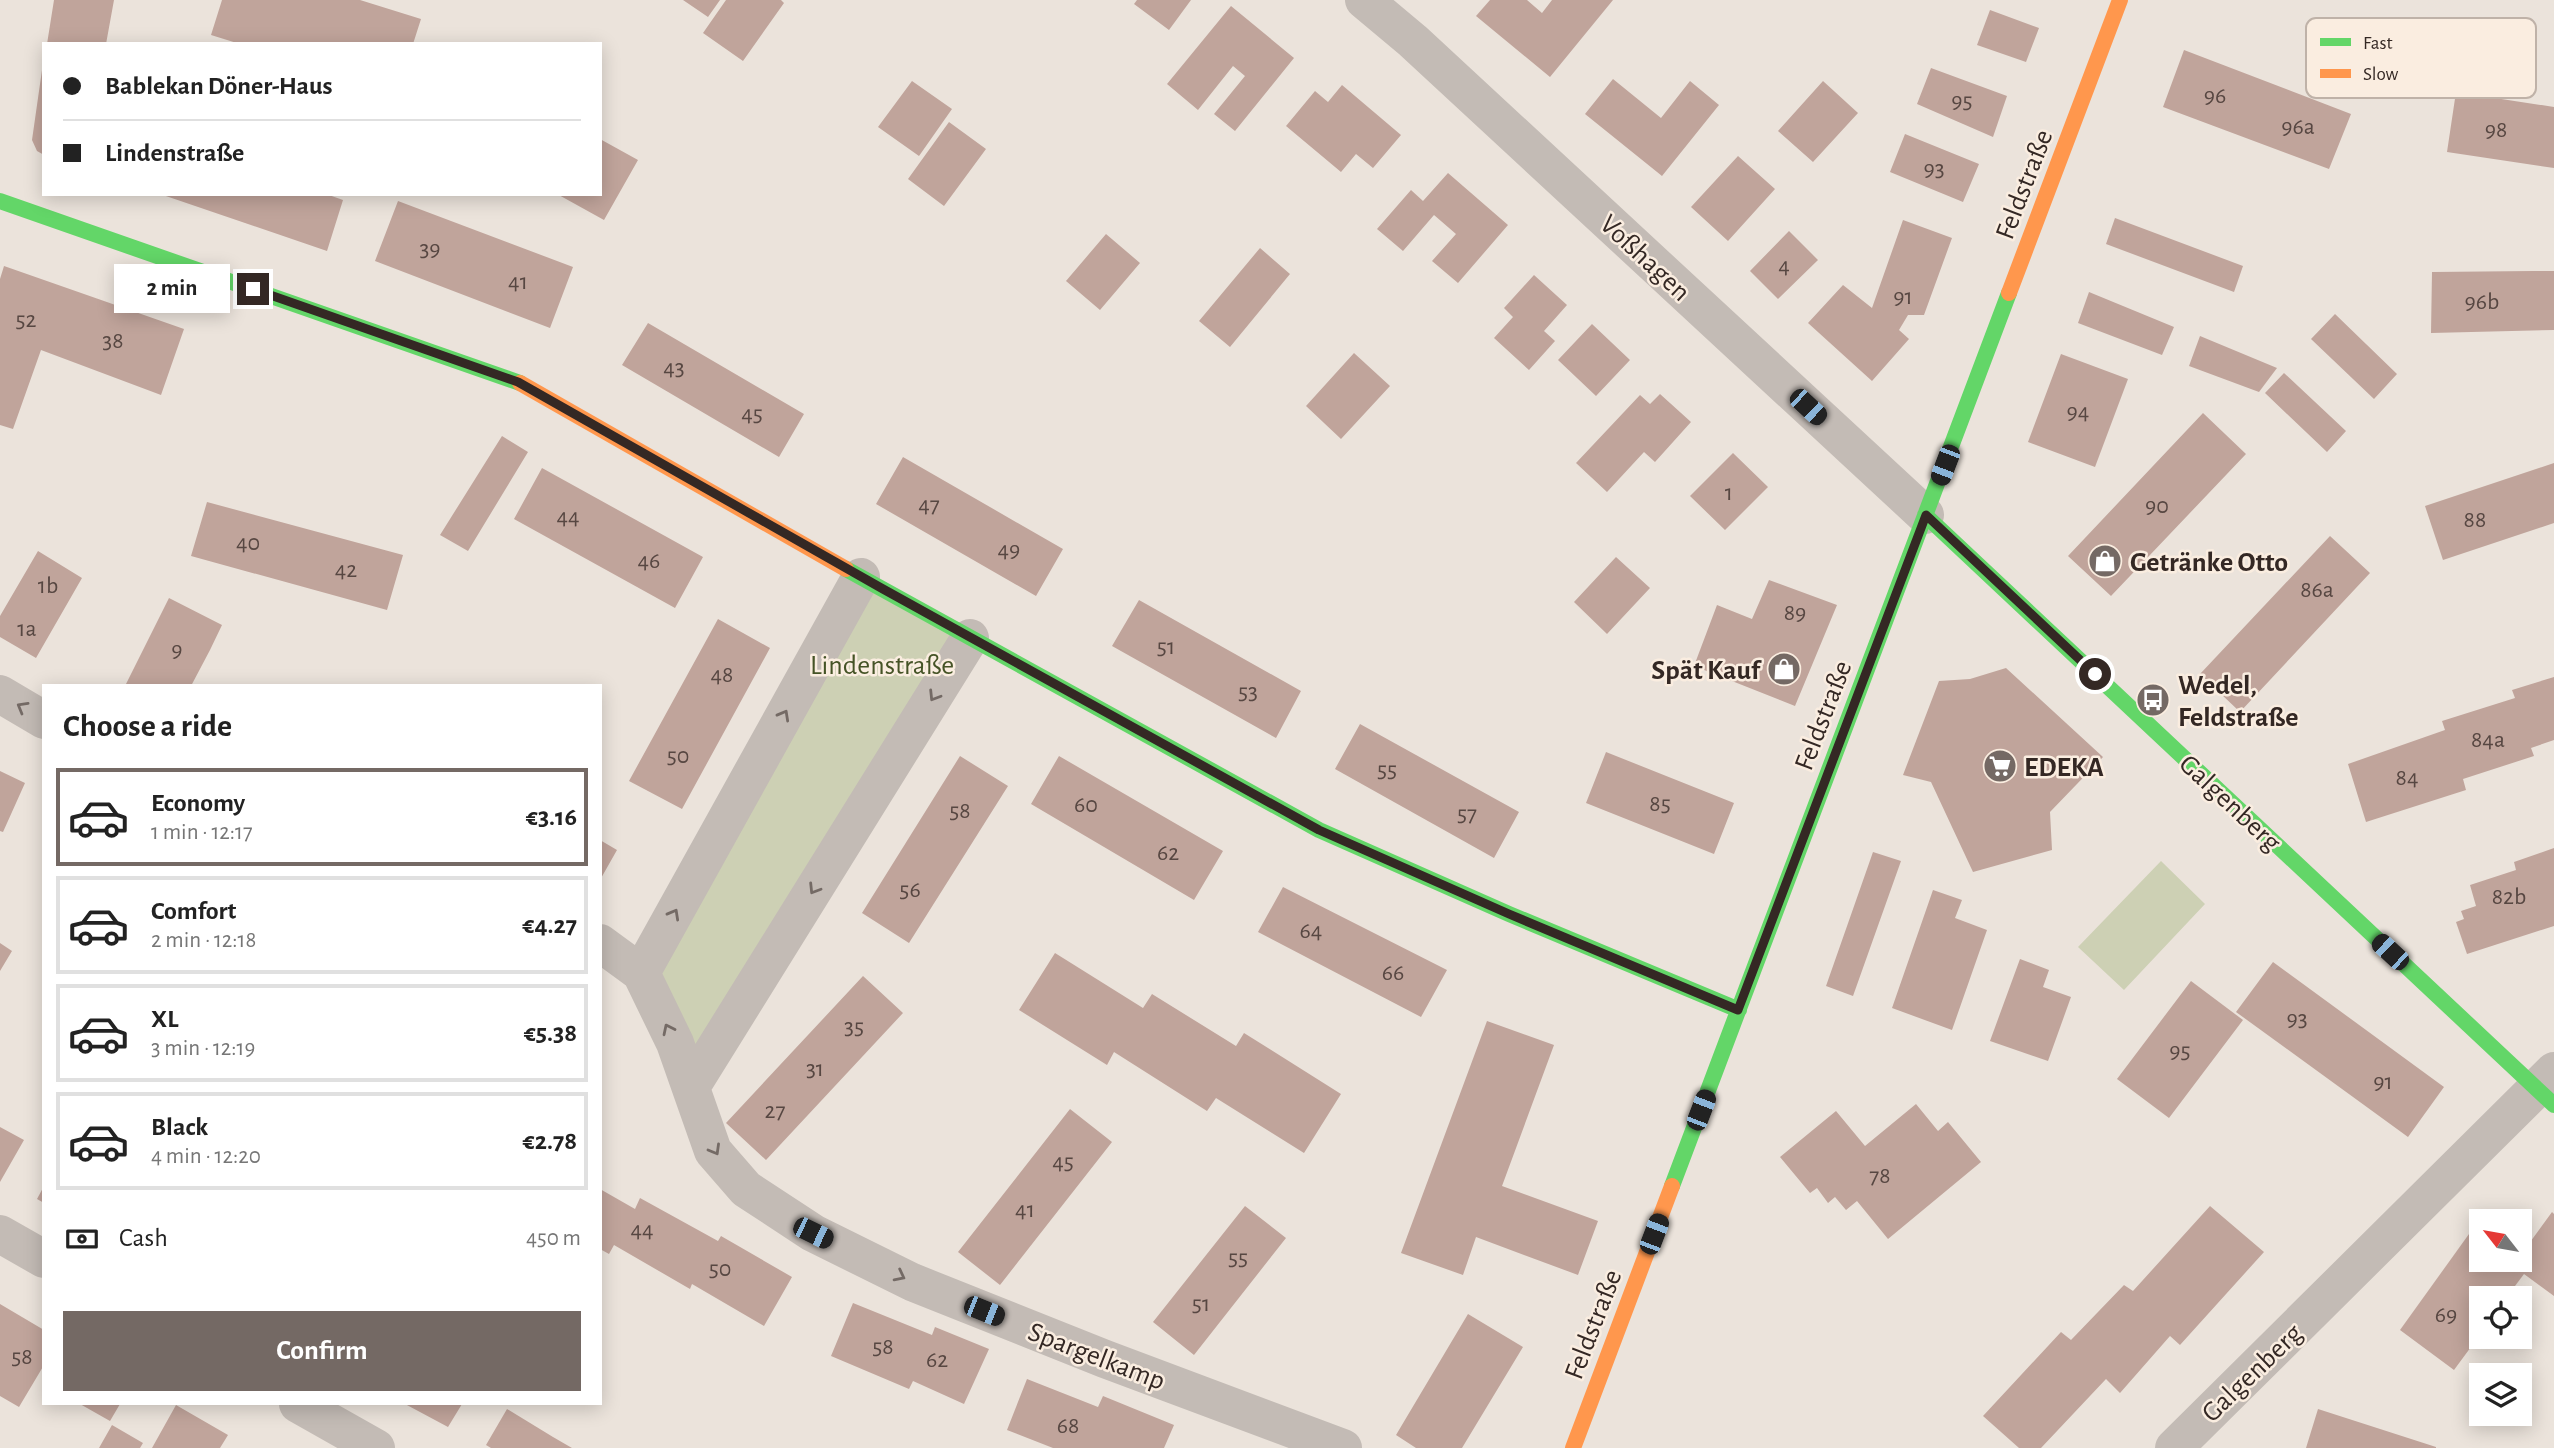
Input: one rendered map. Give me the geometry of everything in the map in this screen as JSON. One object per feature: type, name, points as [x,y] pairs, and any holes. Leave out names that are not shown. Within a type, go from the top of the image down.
[{"type":"street","name":"Voßhagen","points":[[1364,0],[1413,41],[1926,515]]},
{"type":"street","name":"Feldstraße","points":[[1573,1448],[2120,0]]},
{"type":"street","points":[[0,201],[518,382],[970,638],[1319,830],[1738,1010]]},
{"type":"street","name":"Galgenberg","points":[[1926,515],[2548,1088],[2174,1448]]},
{"type":"street","points":[[641,974],[861,577]]},
{"type":"street","points":[[691,1087],[970,638]]},
{"type":"street","points":[[0,694],[42,719]]},
{"type":"street","name":"Spargelkamp","points":[[602,945],[641,974],[675,1043],[713,1151],[747,1189],[813,1233],[912,1282],[1343,1448]]},
{"type":"street","points":[[0,1234],[42,1258]]},
{"type":"street","points":[[300,1405],[376,1448]]},
{"type":"green space","name":"Lindenstraße","points":[[861,577],[970,638],[693,1087],[641,974]]},
{"type":"green space","points":[[2161,861],[2205,904],[2124,990],[2078,947]]},
{"type":"building","points":[[54,0],[114,0],[106,42],[47,42]]},
{"type":"building","points":[[222,0],[360,0],[421,19],[414,42],[234,42],[211,35]]},
{"type":"building","points":[[683,0],[720,0],[708,17]]},
{"type":"building","points":[[726,0],[781,0],[784,3],[743,61],[703,33]]},
{"type":"building","points":[[1137,0],[1191,0],[1169,30],[1134,4]]},
{"type":"building","points":[[1490,0],[1527,0],[1542,13],[1552,0],[1613,0],[1550,77],[1476,16]]},
{"type":"building","points":[[1231,6],[1294,58],[1235,131],[1214,114],[1245,76],[1233,66],[1198,110],[1167,84]]},
{"type":"building","points":[[1990,10],[2039,28],[2026,62],[1977,45]]},
{"type":"building","points":[[2184,50],[2351,114],[2329,169],[2163,107]]},
{"type":"building","points":[[1931,68],[2007,96],[1993,137],[1917,104]]},
{"type":"building","points":[[42,70],[42,154],[37,151],[32,140]]},
{"type":"building","points":[[1613,79],[1661,118],[1690,81],[1719,105],[1662,176],[1585,114]]},
{"type":"building","points":[[912,81],[952,109],[919,156],[878,127]]},
{"type":"building","points":[[1823,81],[1858,113],[1813,162],[1778,131]]},
{"type":"building","points":[[1342,85],[1401,135],[1373,168],[1356,154],[1341,172],[1286,126],[1315,91],[1328,102]]},
{"type":"building","points":[[2455,98],[2495,98],[2554,107],[2554,168],[2447,152]]},
{"type":"building","points":[[949,122],[986,149],[944,206],[908,179]]},
{"type":"building","points":[[1905,134],[1979,164],[1963,202],[1890,172]]},
{"type":"building","points":[[602,140],[638,160],[604,220],[561,196],[602,196]]},
{"type":"building","points":[[1738,156],[1775,189],[1728,241],[1691,207]]},
{"type":"building","points":[[1448,173],[1508,225],[1458,283],[1432,261],[1456,234],[1434,215],[1403,251],[1377,229],[1411,190],[1423,201]]},
{"type":"building","points":[[166,196],[332,196],[343,200],[327,251]]},
{"type":"building","points":[[398,201],[573,267],[550,328],[375,261]]},
{"type":"building","points":[[2115,218],[2243,266],[2234,292],[2106,244]]},
{"type":"building","points":[[1903,220],[1952,238],[1924,315],[1908,315],[1899,330],[1909,339],[1872,381],[1808,323],[1843,285],[1872,308]]},
{"type":"building","points":[[1789,231],[1818,260],[1778,299],[1750,271]]},
{"type":"building","points":[[1106,234],[1140,263],[1100,310],[1066,281]]},
{"type":"building","points":[[1260,248],[1290,274],[1230,347],[1199,321]]},
{"type":"building","points":[[4,266],[184,329],[161,395],[41,350],[13,429],[0,425],[0,279]]},
{"type":"building","points":[[2554,271],[2554,330],[2431,333],[2432,272]]},
{"type":"building","points":[[1534,275],[1567,305],[1544,331],[1555,341],[1529,370],[1494,338],[1513,317],[1504,308]]},
{"type":"building","points":[[2089,292],[2174,327],[2162,355],[2078,323]]},
{"type":"building","points":[[2335,314],[2397,374],[2374,399],[2311,339]]},
{"type":"building","points":[[648,323],[804,414],[779,457],[622,365]]},
{"type":"building","points":[[1592,324],[1630,360],[1596,396],[1558,360]]},
{"type":"building","points":[[2200,336],[2277,368],[2259,392],[2189,366]]},
{"type":"building","points":[[1354,353],[1390,386],[1341,439],[1306,406]]},
{"type":"building","points":[[2061,354],[2128,379],[2095,467],[2028,442]]},
{"type":"building","points":[[2284,373],[2346,431],[2327,452],[2265,393]]},
{"type":"building","points":[[1660,394],[1691,422],[1655,462],[1644,452],[1607,492],[1576,463],[1640,395],[1650,404]]},
{"type":"building","points":[[2203,413],[2246,454],[2111,596],[2068,556]]},
{"type":"building","points":[[502,436],[528,452],[468,551],[440,535]]},
{"type":"building","points":[[1733,453],[1768,487],[1725,530],[1690,496]]},
{"type":"building","points":[[903,457],[1063,549],[1036,596],[876,504]]},
{"type":"building","points":[[2554,463],[2554,523],[2443,560],[2425,506]]},
{"type":"building","points":[[542,468],[703,557],[675,608],[514,519]]},
{"type":"building","points":[[207,502],[403,555],[387,610],[191,556]]},
{"type":"building","points":[[2330,536],[2370,573],[2240,712],[2200,674]]},
{"type":"building","points":[[38,551],[82,578],[36,658],[0,637],[0,616]]},
{"type":"building","points":[[1616,557],[1650,588],[1607,634],[1574,602]]},
{"type":"building","points":[[1769,580],[1837,605],[1795,706],[1694,666],[1717,605],[1752,619]]},
{"type":"building","points":[[169,598],[222,625],[192,684],[126,684]]},
{"type":"building","points":[[1139,600],[1301,691],[1276,738],[1112,646]]},
{"type":"building","points":[[718,619],[770,648],[682,809],[629,781]]},
{"type":"building","name":"EDEKA","points":[[2006,668],[2103,757],[2050,812],[2052,850],[1973,872],[1931,782],[1903,775],[1939,681],[1970,679]]},
{"type":"building","points":[[2554,677],[2554,740],[2531,748],[2534,756],[2463,779],[2466,790],[2366,822],[2348,764],[2445,730],[2442,721],[2515,698],[2512,690]]},
{"type":"building","points":[[1360,724],[1519,812],[1494,858],[1335,769]]},
{"type":"building","points":[[1606,752],[1734,803],[1714,854],[1586,803]]},
{"type":"building","points":[[960,756],[1008,786],[909,943],[862,913]]},
{"type":"building","points":[[1059,756],[1223,851],[1194,900],[1031,804]]},
{"type":"building","points":[[0,771],[25,783],[3,832],[0,831]]},
{"type":"building","points":[[602,841],[617,850],[602,876]]},
{"type":"building","points":[[2554,848],[2554,926],[2467,954],[2456,922],[2464,919],[2461,911],[2476,906],[2470,885],[2516,870],[2514,862]]},
{"type":"building","points":[[1873,852],[1901,861],[1853,996],[1826,986]]},
{"type":"building","points":[[1283,887],[1447,970],[1421,1017],[1258,932]]},
{"type":"building","points":[[1933,890],[1962,900],[1955,918],[1987,930],[1952,1030],[1892,1008]]},
{"type":"building","points":[[0,943],[12,951],[0,971]]},
{"type":"building","points":[[1055,953],[1143,1008],[1152,994],[1236,1046],[1244,1033],[1341,1094],[1304,1153],[1216,1098],[1207,1111],[1114,1052],[1107,1065],[1019,1010]]},
{"type":"building","points":[[2020,959],[2049,970],[2043,987],[2071,997],[2048,1061],[1990,1041]]},
{"type":"building","points":[[2273,962],[2444,1087],[2408,1137],[2236,1012]]},
{"type":"building","points":[[863,976],[903,1013],[766,1160],[726,1123]]},
{"type":"building","points":[[2191,981],[2243,1020],[2169,1118],[2117,1079]]},
{"type":"building","points":[[1487,1021],[1554,1045],[1502,1186],[1598,1221],[1578,1275],[1476,1237],[1463,1275],[1401,1253]]},
{"type":"building","points":[[1916,1104],[1938,1131],[1948,1122],[1981,1162],[1888,1239],[1857,1201],[1846,1210],[1835,1197],[1828,1203],[1817,1188],[1810,1193],[1780,1157],[1836,1111],[1865,1146]]},
{"type":"building","points":[[1070,1109],[1112,1142],[1000,1285],[958,1252]]},
{"type":"building","points":[[0,1127],[24,1140],[0,1182]]},
{"type":"building","points":[[602,1190],[635,1209],[640,1198],[718,1241],[721,1236],[792,1277],[764,1326],[692,1284],[690,1289],[614,1245],[609,1254],[602,1250]]},
{"type":"building","points":[[1245,1206],[1286,1238],[1194,1355],[1153,1322]]},
{"type":"building","points":[[2210,1206],[2264,1252],[2180,1345],[2170,1336],[2120,1393],[2106,1379],[2041,1448],[2019,1448],[1983,1416],[2061,1332],[2071,1340],[2124,1285],[2133,1291]]},
{"type":"building","points":[[2552,1212],[2554,1296],[2524,1274],[2515,1286],[2469,1286],[2469,1349],[2454,1370],[2400,1330],[2469,1234],[2469,1272],[2532,1272],[2532,1240]]},
{"type":"building","points":[[853,1303],[932,1335],[935,1327],[989,1349],[964,1404],[913,1381],[909,1389],[831,1356]]},
{"type":"building","points":[[0,1304],[42,1329],[42,1368],[19,1407],[0,1396]]},
{"type":"building","points":[[1468,1314],[1523,1347],[1462,1448],[1416,1448],[1396,1435]]},
{"type":"building","points":[[1027,1379],[1098,1407],[1103,1396],[1174,1425],[1164,1448],[1053,1448],[1007,1430]]},
{"type":"building","points":[[82,1405],[119,1405],[110,1421]]},
{"type":"building","points":[[176,1405],[228,1435],[220,1448],[152,1448]]},
{"type":"building","points":[[407,1405],[461,1405],[448,1427]]},
{"type":"building","points":[[507,1409],[572,1448],[491,1448],[486,1445]]},
{"type":"building","points":[[2318,1409],[2436,1447],[2436,1448],[2306,1448]]},
{"type":"building","points":[[112,1425],[143,1443],[140,1448],[99,1448]]},
{"type":"traffic: fast","points":[[0,201],[520,383]]},
{"type":"traffic: fast","points":[[1672,1186],[2009,293]]},
{"type":"traffic: fast","points":[[1925,515],[2554,1105]]},
{"type":"traffic: fast","points":[[846,569],[1319,830],[1509,914],[1739,1010]]},
{"type":"traffic: slow","points":[[2009,293],[2120,0]]},
{"type":"traffic: slow","points":[[520,383],[846,569]]},
{"type":"traffic: slow","points":[[1573,1448],[1672,1186]]},
{"type":"place","name":"Getränke Otto","points":[[2105,561]]},
{"type":"place","name":"Spät Kauf","points":[[1784,669]]},
{"type":"place","name":"Wedel, Feldstraße","points":[[2153,700]]},
{"type":"place","name":"EDEKA","points":[[2000,766]]},
{"type":"route","points":[[253,289],[518,382],[1280,810],[1509,914],[1738,1010],[1926,515],[2095,674]]}]
